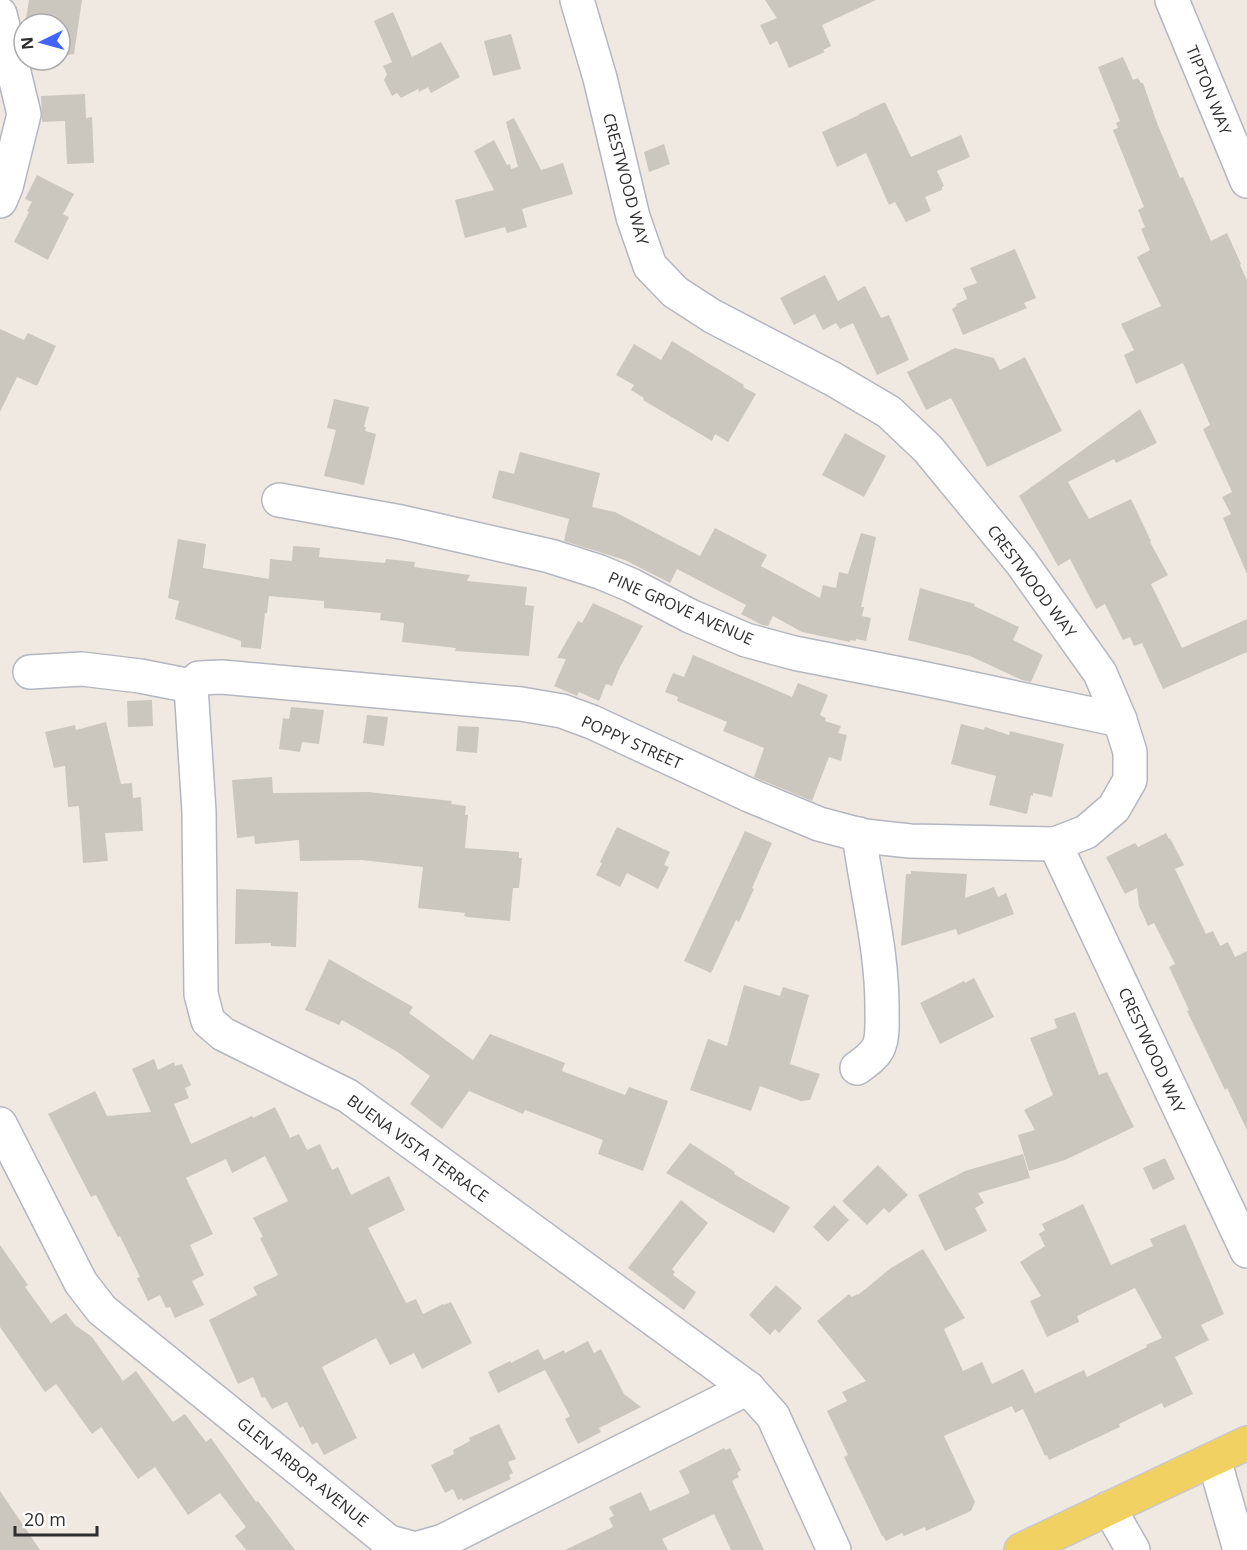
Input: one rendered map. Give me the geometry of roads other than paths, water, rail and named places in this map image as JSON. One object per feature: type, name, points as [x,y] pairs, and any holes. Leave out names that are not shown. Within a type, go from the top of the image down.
[{"type":"main road","points":[[1021,1550],[1247,1443]]},
{"type":"street","name":"CRESTWOOD WAY","points":[[577,0],[600,78],[633,216],[650,266],[675,292],[712,316],[833,379],[890,412],[928,448],[1021,562],[1100,673],[1120,720],[1130,752],[1130,780],[1114,808],[1086,832],[1055,844],[1247,1251]]},
{"type":"street","name":"TIPTON WAY","points":[[1172,0],[1239,136],[1247,181]]},
{"type":"street","points":[[0,14],[24,114],[6,187],[0,201]]},
{"type":"street","name":"PINE GROVE AVENUE","points":[[279,500],[401,522],[550,556],[631,585],[690,616],[746,640],[794,653],[1120,720]]},
{"type":"street","name":"POPPY STREET","points":[[30,672],[82,669],[195,682],[222,677],[521,704],[562,711],[592,722],[819,824],[859,834],[910,841],[1055,844]]},
{"type":"street","name":"BUENA VISTA TERRACE","points":[[195,682],[201,994],[208,1021],[223,1034],[348,1096],[747,1388],[773,1416],[834,1550]]},
{"type":"street","points":[[857,1068],[876,1053],[880,1043],[883,992],[859,834]]},
{"type":"street","name":"GLEN ARBOR AVENUE","points":[[0,1124],[81,1283],[102,1310],[389,1542],[416,1549],[443,1541],[747,1388]]},
{"type":"street","points":[[1214,1459],[1240,1550]]},
{"type":"street","points":[[1109,1508],[1133,1550]]}]
